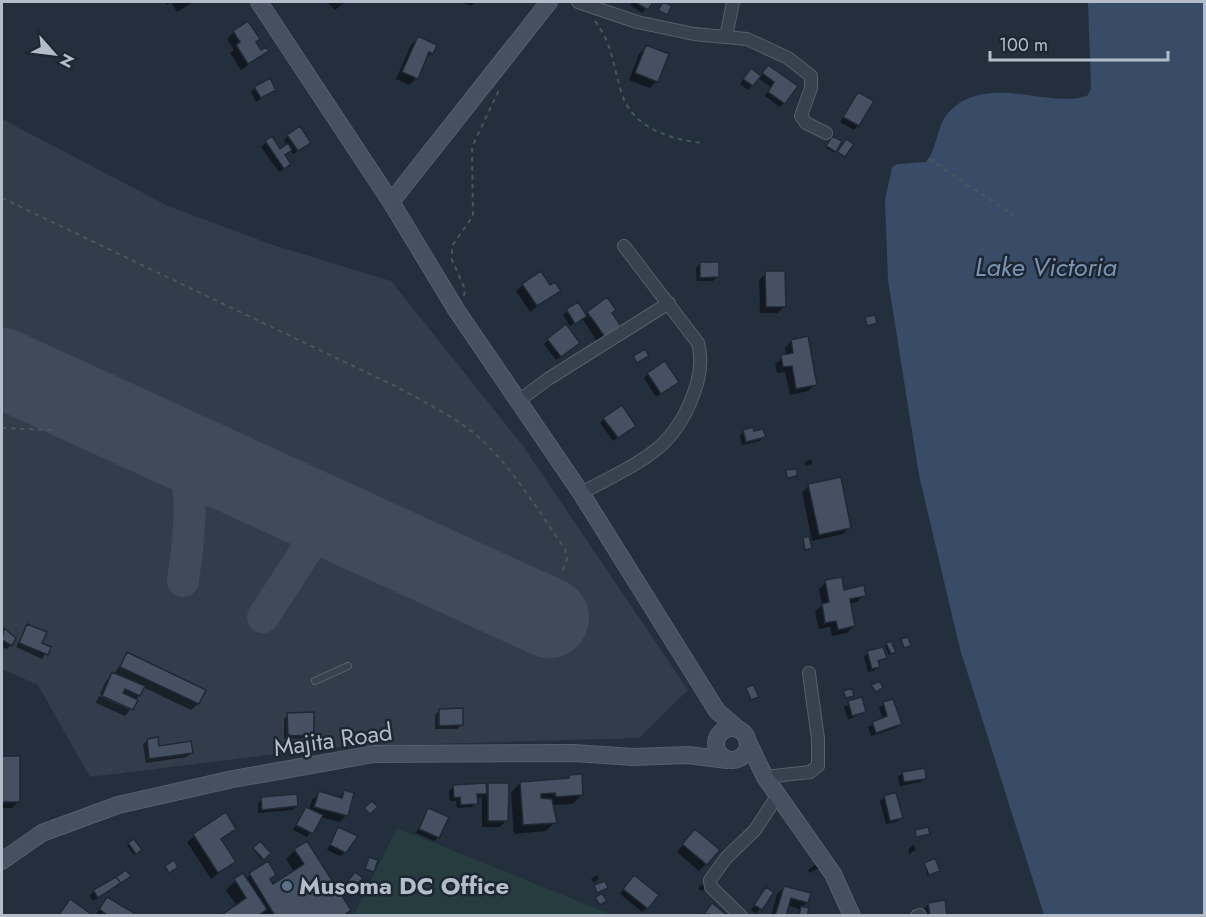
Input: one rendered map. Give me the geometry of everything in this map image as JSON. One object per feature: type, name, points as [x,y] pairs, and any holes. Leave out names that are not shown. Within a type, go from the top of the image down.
[{"type":"main road","points":[[259,2],[391,202],[517,402],[581,493],[717,711],[743,735],[765,777],[833,874],[852,915]]},
{"type":"main road","points":[[391,202],[549,2]]},
{"type":"main road","points":[[717,711],[717,750],[729,760],[765,777]]},
{"type":"main road","points":[[688,755],[717,739],[731,728],[743,735]]},
{"type":"main road","points":[[688,755],[729,760],[744,754],[743,735]]},
{"type":"main road","name":"Majita Road","points":[[3,858],[42,833],[118,805],[233,779],[374,754],[484,752],[633,757],[688,755]]},
{"type":"street","points":[[579,2],[637,22],[747,39],[771,48],[811,76],[811,88],[801,117],[806,123],[826,133]]},
{"type":"street","points":[[726,37],[734,2]]},
{"type":"street","points":[[581,493],[654,452],[673,431],[699,380],[702,358],[698,343],[624,246]]},
{"type":"street","points":[[517,402],[548,378],[669,303]]},
{"type":"street","points":[[765,777],[810,772],[818,766],[818,739],[809,673]]},
{"type":"street","points":[[741,915],[711,886],[710,880],[722,863],[755,830],[778,795]]},
{"type":"lane","points":[[315,681],[348,666]]},
{"type":"path","points":[[579,2],[609,43],[621,93],[629,109],[640,123],[682,141],[702,143]]},
{"type":"path","points":[[458,311],[465,289],[452,260],[452,246],[473,216],[472,147],[501,84]]},
{"type":"path","points":[[929,159],[1013,215]]},
{"type":"path","points":[[2,198],[397,387],[445,414],[489,446],[505,466],[565,549],[567,559],[563,570]]},
{"type":"path","points":[[2,428],[52,430]]},
{"type":"shaded area","points":[[2,119],[168,206],[270,244],[391,281],[523,446],[688,690],[639,738],[332,747],[90,777],[38,685],[2,669]]},
{"type":"green space","points":[[397,828],[612,915],[354,915]]},
{"type":"water","name":"Lake Victoria","points":[[1088,2],[1204,2],[1204,915],[1044,915],[960,649],[919,475],[888,280],[885,200],[892,167],[898,164],[926,162],[945,118],[964,100],[981,94],[999,93],[1072,99],[1087,96],[1091,89]]},
{"type":"building","points":[[635,2],[653,2],[648,10]]},
{"type":"building","points":[[663,2],[672,6],[667,15],[658,10]]},
{"type":"building","points":[[248,21],[260,39],[256,42],[261,50],[266,47],[269,51],[248,64],[236,45],[240,42],[233,31]]},
{"type":"building","points":[[418,36],[437,45],[433,54],[429,52],[418,79],[402,72]]},
{"type":"building","points":[[646,45],[669,54],[658,82],[635,73]]},
{"type":"building","points":[[768,65],[798,86],[785,104],[768,92],[774,82],[762,73]]},
{"type":"building","points":[[751,68],[761,76],[753,86],[743,79]]},
{"type":"building","points":[[270,78],[276,90],[261,98],[254,87]]},
{"type":"building","points":[[858,92],[874,101],[859,126],[843,117]]},
{"type":"building","points":[[300,126],[311,143],[298,151],[287,135]]},
{"type":"building","points":[[272,136],[280,149],[288,143],[292,150],[285,155],[291,164],[284,169],[265,141]]},
{"type":"building","points":[[832,136],[842,141],[836,152],[826,146]]},
{"type":"building","points":[[846,139],[854,144],[845,157],[837,152]]},
{"type":"building","points":[[700,262],[719,262],[719,277],[700,278]]},
{"type":"building","points":[[541,271],[550,285],[555,282],[561,291],[537,306],[522,284]]},
{"type":"building","points":[[765,271],[785,271],[786,307],[766,307]]},
{"type":"building","points":[[607,297],[616,310],[612,313],[621,326],[605,337],[587,312]]},
{"type":"building","points":[[578,302],[587,316],[575,324],[566,309]]},
{"type":"building","points":[[875,315],[877,323],[867,326],[865,317]]},
{"type":"building","points":[[566,324],[580,343],[561,357],[547,339]]},
{"type":"building","points":[[808,336],[817,385],[796,389],[792,366],[783,367],[781,355],[793,353],[791,340]]},
{"type":"building","points":[[645,349],[649,356],[637,363],[633,356]]},
{"type":"building","points":[[665,361],[679,382],[661,394],[647,373]]},
{"type":"building","points":[[622,405],[636,426],[618,438],[603,418]]},
{"type":"building","points":[[753,427],[754,431],[763,429],[766,437],[746,442],[743,430]]},
{"type":"building","points":[[797,469],[797,476],[787,478],[786,470]]},
{"type":"building","points":[[841,477],[851,528],[819,535],[808,484]]},
{"type":"building","points":[[809,536],[812,548],[805,550],[803,538]]},
{"type":"building","points":[[842,577],[844,590],[864,585],[866,596],[850,599],[855,626],[838,630],[836,621],[825,623],[822,604],[829,602],[825,580]]},
{"type":"building","points":[[27,624],[47,632],[42,643],[51,647],[48,655],[19,643]]},
{"type":"building","points":[[4,628],[16,638],[12,646],[2,640]]},
{"type":"building","points":[[908,637],[911,646],[904,648],[901,639]]},
{"type":"building","points":[[891,641],[896,652],[891,654],[886,643]]},
{"type":"building","points":[[883,647],[887,658],[878,661],[880,667],[872,669],[867,651]]},
{"type":"building","points":[[127,652],[206,690],[199,704],[120,667]]},
{"type":"building","points":[[112,672],[145,686],[140,696],[125,689],[123,693],[138,700],[133,710],[102,696]]},
{"type":"building","points":[[880,681],[883,688],[876,692],[871,685]]},
{"type":"building","points":[[753,684],[759,697],[751,700],[746,688]]},
{"type":"building","points":[[852,688],[854,696],[846,698],[843,691]]},
{"type":"building","points":[[862,697],[866,712],[852,716],[848,701]]},
{"type":"building","points":[[893,699],[902,724],[876,733],[872,722],[887,716],[883,702]]},
{"type":"building","points":[[463,708],[463,725],[439,726],[439,709]]},
{"type":"building","points":[[314,712],[314,735],[288,736],[287,713]]},
{"type":"building","points":[[158,737],[159,746],[191,741],[193,753],[149,759],[147,739]]},
{"type":"building","points":[[2,756],[20,756],[20,802],[2,802]]},
{"type":"building","points":[[925,768],[926,779],[904,782],[902,772]]},
{"type":"building","points":[[582,774],[583,795],[556,797],[555,793],[541,794],[541,798],[552,799],[557,823],[523,825],[520,782],[569,778],[569,775]]},
{"type":"building","points":[[486,783],[487,794],[477,794],[478,804],[461,805],[460,797],[454,798],[453,785]]},
{"type":"building","points":[[488,783],[509,783],[508,821],[488,821]]},
{"type":"building","points":[[344,790],[354,793],[348,816],[314,807],[319,791],[342,798]]},
{"type":"building","points":[[896,792],[903,818],[890,821],[884,796]]},
{"type":"building","points":[[297,794],[298,806],[262,810],[261,797]]},
{"type":"building","points":[[372,801],[378,807],[370,814],[364,808]]},
{"type":"building","points":[[306,807],[323,815],[313,834],[296,825]]},
{"type":"building","points":[[428,808],[449,817],[439,838],[419,829]]},
{"type":"building","points":[[226,812],[236,829],[221,839],[236,862],[218,873],[193,834]]},
{"type":"building","points":[[338,827],[358,836],[346,853],[330,845]]},
{"type":"building","points":[[928,827],[930,834],[916,837],[915,830]]},
{"type":"building","points":[[695,829],[720,850],[707,865],[682,844]]},
{"type":"building","points":[[134,839],[142,850],[136,854],[128,843]]},
{"type":"building","points":[[260,841],[271,853],[264,860],[253,848]]},
{"type":"building","points":[[307,841],[351,910],[343,916],[275,916],[249,873],[268,861],[276,875],[270,879],[273,884],[304,864],[294,849]]},
{"type":"building","points":[[369,857],[378,860],[374,872],[365,869]]},
{"type":"building","points":[[935,858],[940,871],[929,875],[924,863]]},
{"type":"building","points":[[174,860],[178,867],[169,873],[165,866]]},
{"type":"building","points":[[126,870],[131,876],[121,883],[116,877]]},
{"type":"building","points":[[355,872],[363,878],[355,888],[347,882]]},
{"type":"building","points":[[243,873],[267,909],[258,916],[220,916],[246,898],[234,879]]},
{"type":"building","points":[[634,875],[659,895],[648,909],[623,889]]},
{"type":"building","points":[[116,877],[121,883],[98,898],[93,890]]},
{"type":"building","points":[[605,881],[608,888],[597,893],[594,885]]},
{"type":"building","points":[[784,886],[811,893],[808,903],[791,898],[786,916],[775,916]]},
{"type":"building","points":[[766,887],[774,892],[762,910],[754,905]]},
{"type":"building","points":[[602,893],[607,901],[600,905],[595,898]]},
{"type":"building","points":[[107,897],[134,913],[133,916],[109,916],[99,909]]},
{"type":"building","points":[[70,899],[91,914],[90,916],[58,916]]},
{"type":"building","points":[[945,900],[947,916],[930,916],[928,903]]},
{"type":"building","points":[[712,903],[728,916],[704,914]]},
{"type":"building","points":[[801,906],[809,908],[807,916],[799,916]]},
{"type":"taxiway","points":[[179,449],[188,481],[190,514],[183,581]]},
{"type":"taxiway","points":[[263,617],[328,517]]},
{"type":"runway","points":[[2,368],[549,618]]},
{"type":"place","name":"Musoma DC Office","points":[[287,886]]}]
